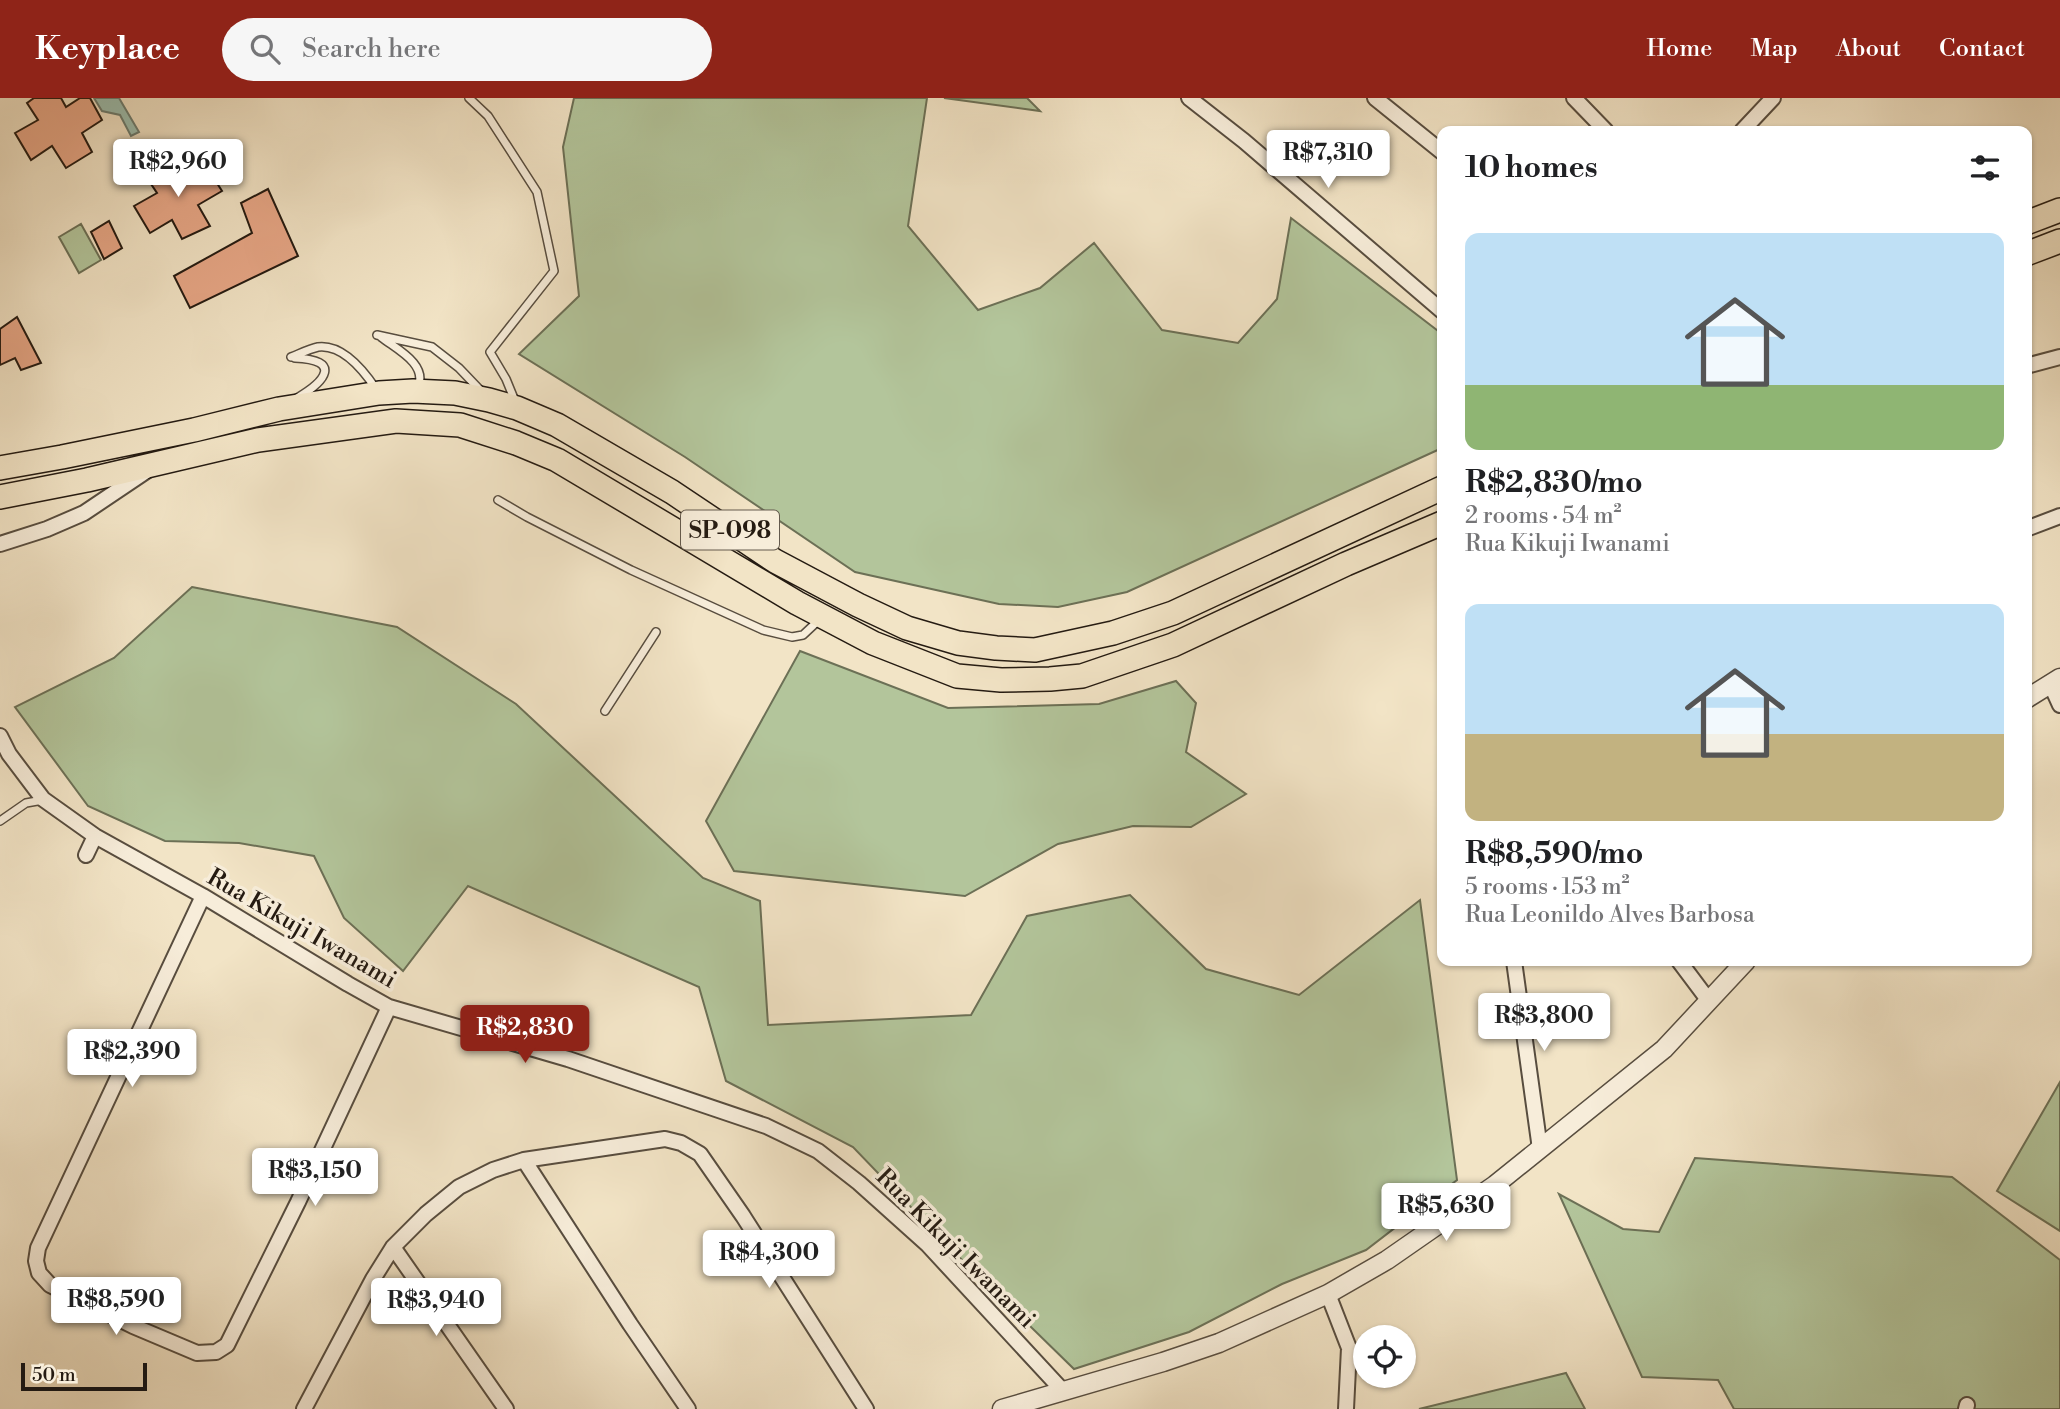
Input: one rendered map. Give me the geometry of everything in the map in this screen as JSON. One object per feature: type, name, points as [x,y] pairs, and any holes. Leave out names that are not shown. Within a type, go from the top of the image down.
[{"type":"main road","points":[[2032,221],[2060,210]]},
{"type":"main road","points":[[2032,252],[2060,241]]},
{"type":"main road","name":"SP-098","points":[[0,468],[194,430],[279,409],[379,393],[455,393],[517,408],[557,425],[672,492],[775,561],[907,628],[958,642],[1035,650],[1113,633],[1173,614],[1437,490]]},
{"type":"main road","name":"SP-098","points":[[0,496],[258,440],[396,421],[460,425],[557,460],[822,617],[873,643],[957,676],[1001,680],[1082,676],[1173,645],[1262,602],[1437,525]]},
{"type":"street","points":[[1189,98],[1244,141],[1437,307]]},
{"type":"street","points":[[1375,98],[1437,148]]},
{"type":"street","points":[[1574,98],[1600,126]]},
{"type":"street","points":[[1746,126],[1768,100]]},
{"type":"street","points":[[2032,364],[2060,357]]},
{"type":"street","points":[[0,544],[47,529],[84,513],[156,464]]},
{"type":"street","points":[[2032,527],[2060,516]]},
{"type":"street","points":[[2032,694],[2055,680],[2060,705]]},
{"type":"street","name":"Rua Kikuji Iwanami","points":[[0,736],[9,754],[43,799],[95,836],[203,896],[388,1007],[568,1059],[766,1126],[818,1151],[927,1244],[1063,1391]]},
{"type":"street","points":[[86,855],[95,836]]},
{"type":"street","points":[[203,896],[38,1248],[36,1261],[39,1273],[50,1285],[133,1326],[197,1353],[216,1352],[227,1345],[388,1007]]},
{"type":"street","points":[[1515,966],[1541,1149]]},
{"type":"street","points":[[1683,966],[1709,1001]]},
{"type":"street","points":[[1002,1409],[1219,1343],[1328,1294],[1387,1260],[1541,1149],[1664,1049],[1741,966]]},
{"type":"street","points":[[310,1405],[373,1279],[393,1247],[426,1214],[459,1188],[493,1170],[524,1160],[665,1139],[681,1143],[700,1154],[743,1216],[866,1409]]},
{"type":"street","points":[[524,1160],[688,1409]]},
{"type":"street","points":[[393,1247],[506,1409]]},
{"type":"street","points":[[1328,1294],[1349,1348],[1346,1409]]},
{"type":"lane","points":[[469,98],[488,116],[537,192],[554,271],[490,352],[506,379],[517,408]]},
{"type":"lane","points":[[413,391],[419,386],[421,378],[418,369],[412,360],[377,334],[432,347],[459,368],[489,400]]},
{"type":"lane","points":[[279,409],[320,383],[324,368],[320,363],[314,359],[291,358],[315,348],[337,350],[364,372],[379,393]]},
{"type":"lane","points":[[498,500],[631,570],[764,630],[792,637],[803,635],[822,617]]},
{"type":"lane","points":[[605,711],[656,632]]},
{"type":"lane","points":[[0,821],[26,803],[43,799]]},
{"type":"shaded area","points":[[94,98],[119,98],[139,132],[131,136],[120,115],[102,111]]},
{"type":"shaded area","points":[[574,98],[927,98],[908,226],[978,310],[1040,288],[1094,243],[1162,330],[1238,343],[1277,299],[1291,218],[1437,330],[1437,450],[1127,592],[1058,607],[999,604],[855,572],[685,457],[519,354],[579,296],[563,147]]},
{"type":"shaded area","points":[[944,98],[1027,98],[1040,111]]},
{"type":"shaded area","points":[[81,224],[101,260],[79,273],[59,237]]},
{"type":"shaded area","points":[[192,587],[397,627],[516,704],[703,878],[760,901],[768,1025],[971,1015],[1027,916],[1130,895],[1206,969],[1299,995],[1420,900],[1457,1180],[1366,1250],[1282,1284],[1189,1332],[1074,1369],[955,1253],[853,1147],[726,1081],[699,987],[468,886],[403,971],[344,918],[314,856],[239,843],[165,841],[88,806],[15,707],[114,658]]},
{"type":"shaded area","points":[[800,651],[948,708],[1099,704],[1176,681],[1196,703],[1186,752],[1246,794],[1191,827],[1133,826],[1058,844],[965,896],[734,871],[706,821]]},
{"type":"shaded area","points":[[2060,1082],[2060,1231],[1997,1191]]},
{"type":"shaded area","points":[[1695,1158],[1952,1177],[2060,1260],[2060,1409],[1734,1409],[1718,1380],[1642,1377],[1559,1194],[1623,1229],[1659,1232]]},
{"type":"shaded area","points":[[1566,1373],[1585,1409],[1419,1409]]},
{"type":"building","points":[[34,98],[61,98],[66,107],[80,98],[90,98],[102,120],[82,133],[92,152],[66,168],[52,146],[31,160],[15,133],[38,120],[27,103]]},
{"type":"building","points":[[174,160],[185,178],[206,166],[222,191],[198,205],[210,226],[182,239],[172,220],[150,233],[134,206],[157,193],[145,175]]},
{"type":"building","points":[[268,189],[298,256],[190,308],[174,276],[252,233],[241,203]]},
{"type":"building","points":[[109,221],[122,248],[104,259],[91,232]]},
{"type":"building","points":[[17,317],[41,363],[21,370],[15,358],[0,365],[0,329]]}]
